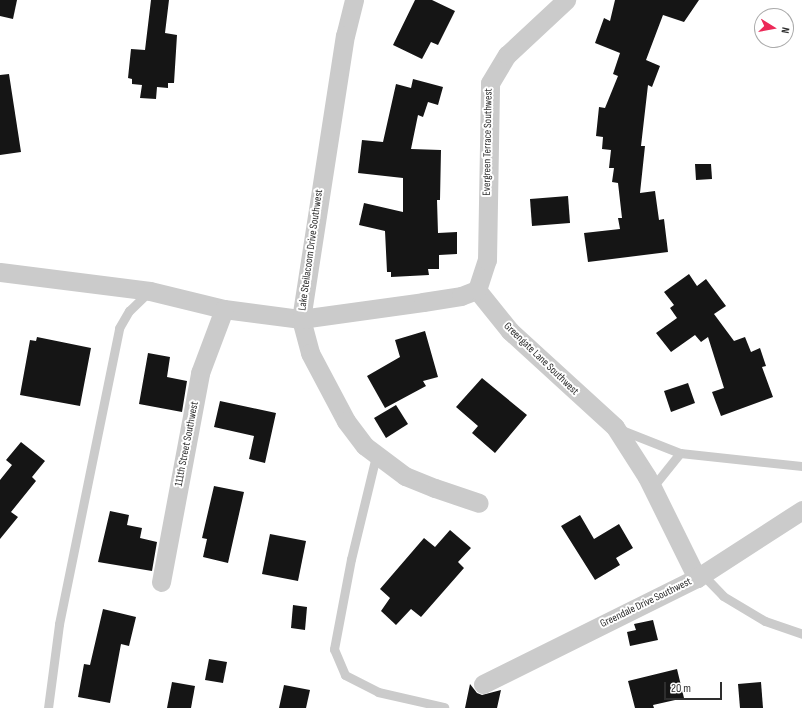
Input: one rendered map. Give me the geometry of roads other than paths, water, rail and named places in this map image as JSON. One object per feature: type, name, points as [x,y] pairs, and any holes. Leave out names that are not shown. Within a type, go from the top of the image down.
[{"type":"street","name":"Lake Steilacoom Drive Southwest","points":[[0,272],[150,291],[224,309],[301,318],[345,35],[354,0]]},
{"type":"street","name":"Evergreen Terrace Southwest","points":[[477,290],[486,260],[490,83],[495,71],[507,55],[566,0]]},
{"type":"street","points":[[477,290],[438,299],[301,318],[310,353],[346,421],[376,456],[405,476],[434,488],[479,502]]},
{"type":"street","name":"Greengate Lane Southwest","points":[[477,290],[510,331],[615,427],[647,477],[651,488],[700,577]]},
{"type":"street","name":"111th Street Southwest","points":[[161,582],[200,373],[224,309]]},
{"type":"street","name":"Greendale Drive Southwest","points":[[483,684],[700,577],[802,510]]},
{"type":"lane","points":[[48,708],[59,624],[119,328],[129,311],[150,291]]},
{"type":"lane","points":[[615,427],[680,454],[802,466]]},
{"type":"lane","points":[[651,488],[680,454]]},
{"type":"lane","points":[[376,456],[351,559],[334,648],[345,675],[378,692],[444,707]]},
{"type":"lane","points":[[700,577],[723,596],[765,621],[802,634]]}]
